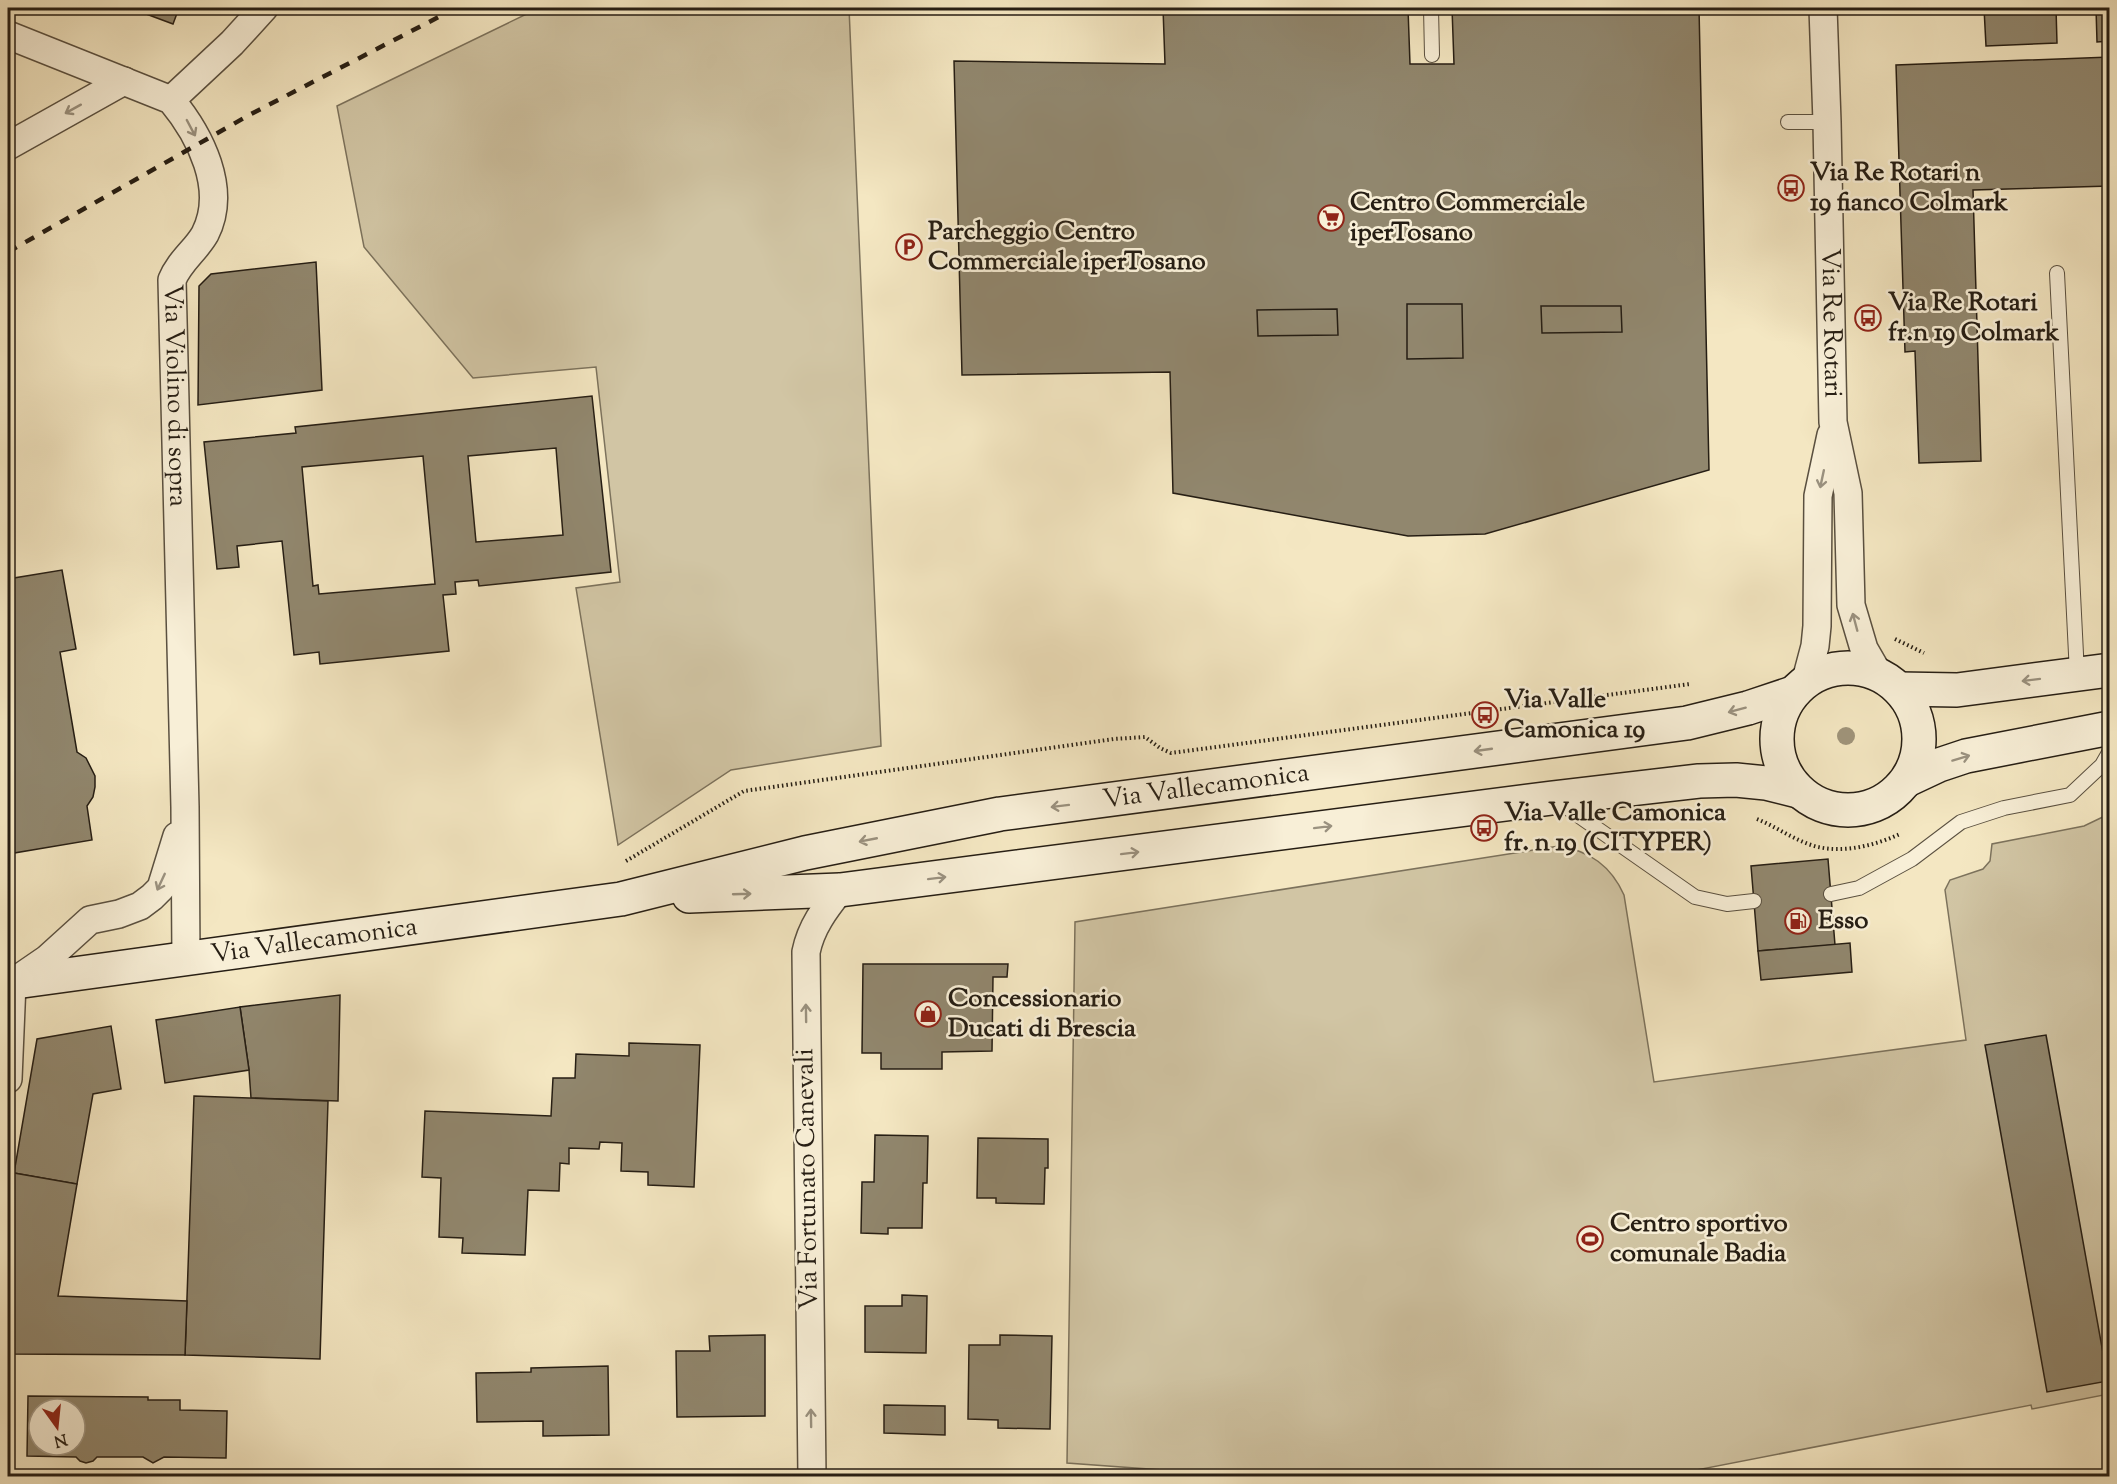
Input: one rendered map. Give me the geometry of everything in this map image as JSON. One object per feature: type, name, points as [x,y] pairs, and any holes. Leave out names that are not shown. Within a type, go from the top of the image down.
[{"type":"main road","points":[[1889,682],[1911,705],[1918,723],[1920,743],[1916,762],[1907,780],[1893,795],[1875,806],[1855,811],[1834,810],[1815,803],[1798,791],[1787,777],[1779,761],[1776,743],[1777,725],[1783,708],[1800,686],[1823,672],[1842,668],[1861,669],[1889,682],[1958,690],[2109,670]]},
{"type":"main road","name":"Via Vallecamonica","points":[[621,899],[805,853],[1000,814],[1687,723],[1748,708],[1800,686]]},
{"type":"main road","points":[[1907,780],[1966,756],[2109,728]]},
{"type":"main road","name":"Via Vallecamonica","points":[[10,983],[621,899],[840,890],[1552,798],[1715,780],[1766,783],[1798,791]]},
{"type":"street","points":[[8,34],[171,100],[232,44],[264,8]]},
{"type":"street","name":"Via Re Rotari","points":[[1822,8],[1827,122],[1833,422],[1848,493],[1851,605],[1864,649],[1889,682]]},
{"type":"street","points":[[8,146],[124,81]]},
{"type":"street","name":"Via Violino di sopra","points":[[171,100],[185,117],[206,160],[213,189],[212,213],[204,234],[175,272],[172,280],[185,807],[186,958]]},
{"type":"street","name":"Via Re Rotari","points":[[1800,686],[1815,646],[1818,496],[1833,422]]},
{"type":"street","name":"Via Violino di sopra","points":[[10,983],[47,959],[90,920],[119,914],[140,906],[161,888],[185,807]]},
{"type":"street","name":"Via Fortunato Canevali","points":[[812,1476],[806,952],[808,939],[815,925],[840,890]]},
{"type":"street","points":[[8,1079],[10,983]]},
{"type":"lane","points":[[1431,8],[1432,55]]},
{"type":"lane","points":[[1788,122],[1827,122]]},
{"type":"lane","points":[[2058,273],[2077,674]]},
{"type":"lane","points":[[1831,894],[1859,888],[1912,858],[1961,822],[2004,808],[2070,795],[2102,765],[2109,751]]},
{"type":"lane","points":[[1552,798],[1596,826],[1695,897],[1727,904],[1754,901]]},
{"type":"path","points":[[625,861],[744,791],[1114,739],[1145,737],[1171,753],[1692,684]]},
{"type":"shaded area","points":[[539,8],[849,8],[881,746],[731,770],[618,845],[576,588],[620,582],[596,367],[473,378],[364,247],[337,106]]},
{"type":"shaded area","name":"Centro sportivo comunale Badia","points":[[2109,814],[2109,1394],[2032,1409],[2031,1405],[1686,1472],[1686,1476],[1162,1476],[1162,1470],[1067,1463],[1075,922],[1559,846],[1570,848],[1590,856],[1606,868],[1624,895],[1654,1082],[1966,1040],[1945,890],[1950,880],[1983,869],[1990,861],[1992,844],[2084,826]]},
{"type":"building","points":[[130,8],[179,8],[173,24]]},
{"type":"building","name":"Parcheggio Centro Commerciale iperTosano","points":[[1163,8],[1408,8],[1410,64],[1454,64],[1452,8],[1699,8],[1709,470],[1485,534],[1408,536],[1173,493],[1170,372],[962,375],[954,61],[1165,64]]},
{"type":"building","points":[[1984,8],[2056,8],[2057,43],[1986,46]]},
{"type":"building","points":[[2096,8],[2110,8],[2110,41],[2097,42]]},
{"type":"building","points":[[2110,57],[2110,186],[1973,190],[1981,461],[1919,463],[1915,351],[1905,352],[1896,65]]},
{"type":"building","points":[[316,262],[322,390],[198,405],[199,286],[211,274]]},
{"type":"building","points":[[1407,304],[1462,304],[1463,358],[1407,359]]},
{"type":"building","points":[[1541,306],[1621,306],[1622,332],[1542,333]]},
{"type":"building","points":[[1337,309],[1338,335],[1258,336],[1257,310]]},
{"type":"building","points":[[2103,340],[2110,340],[2110,429],[2106,429]]},
{"type":"building","points":[[592,396],[611,572],[479,586],[478,580],[455,582],[456,594],[443,595],[449,651],[320,664],[319,652],[294,655],[282,541],[237,546],[239,567],[217,569],[204,442],[296,433],[295,427]],"holes":[[[556,448],[563,535],[476,542],[468,456]],[[423,456],[435,584],[319,594],[318,585],[313,586],[302,467]]]},
{"type":"building","points":[[62,570],[76,649],[60,652],[77,752],[86,758],[95,776],[93,797],[87,806],[92,840],[8,854],[8,579]]},
{"type":"building","points":[[1828,859],[1835,945],[1758,951],[1751,866]]},
{"type":"building","points":[[1850,943],[1852,972],[1761,980],[1758,951]]},
{"type":"building","name":"Concessionario Ducati di Brescia","points":[[863,964],[1008,964],[1007,977],[993,977],[992,1051],[942,1052],[942,1069],[881,1069],[881,1053],[862,1053]]},
{"type":"building","points":[[340,995],[338,1101],[251,1098],[240,1007]]},
{"type":"building","points":[[240,1007],[249,1070],[165,1083],[156,1020]]},
{"type":"building","points":[[111,1026],[121,1089],[93,1094],[77,1184],[14,1173],[37,1039]]},
{"type":"building","points":[[2046,1035],[2108,1381],[2047,1392],[1985,1045]]},
{"type":"building","points":[[629,1043],[700,1045],[694,1187],[648,1185],[648,1172],[621,1171],[622,1143],[600,1142],[599,1149],[569,1148],[569,1164],[560,1163],[559,1191],[528,1190],[525,1255],[462,1253],[463,1238],[439,1237],[441,1178],[422,1177],[425,1111],[551,1116],[553,1078],[575,1078],[576,1054],[629,1056]]},
{"type":"building","points":[[194,1096],[328,1101],[320,1359],[185,1355]]},
{"type":"building","points":[[875,1135],[928,1136],[927,1183],[923,1183],[922,1228],[888,1228],[888,1234],[861,1233],[862,1182],[874,1182]]},
{"type":"building","points":[[978,1138],[1048,1139],[1044,1204],[996,1203],[996,1198],[977,1198]]},
{"type":"building","points":[[14,1173],[77,1184],[58,1296],[187,1301],[185,1355],[8,1354],[8,1208]]},
{"type":"building","points":[[902,1295],[927,1296],[926,1353],[865,1352],[865,1306],[902,1306]]},
{"type":"building","points":[[765,1335],[765,1416],[677,1417],[676,1351],[710,1351],[709,1336]]},
{"type":"building","points":[[1000,1335],[1052,1336],[1050,1429],[998,1428],[998,1420],[968,1419],[969,1345],[1000,1345]]},
{"type":"building","points":[[608,1366],[609,1435],[543,1436],[543,1421],[477,1422],[476,1373],[531,1372],[531,1368]]},
{"type":"building","points":[[28,1396],[148,1397],[148,1400],[180,1400],[180,1410],[227,1411],[226,1458],[164,1457],[153,1463],[143,1457],[97,1457],[86,1463],[76,1457],[87,1457],[87,1397]]},
{"type":"building","points":[[884,1405],[945,1406],[945,1435],[884,1433]]},
{"type":"railway","points":[[8,252],[251,114],[456,8]]},
{"type":"place","name":"Via Re Rotari n 19 fianco Colmark","points":[[1791,188]]},
{"type":"place","name":"Centro Commerciale iperTosano","points":[[1331,218]]},
{"type":"place","name":"Parcheggio Centro Commerciale iperTosano","points":[[909,247]]},
{"type":"place","name":"Via Re Rotari fr.n 19 Colmark","points":[[1868,318]]},
{"type":"place","name":"Via Valle Camonica 19","points":[[1485,715]]},
{"type":"place","name":"Via Valle Camonica fr. n 19 (CITYPER)","points":[[1484,828]]},
{"type":"place","name":"Esso","points":[[1798,921]]},
{"type":"place","name":"Concessionario Ducati di Brescia","points":[[928,1014]]},
{"type":"place","name":"Centro sportivo comunale Badia","points":[[1590,1239]]}]
